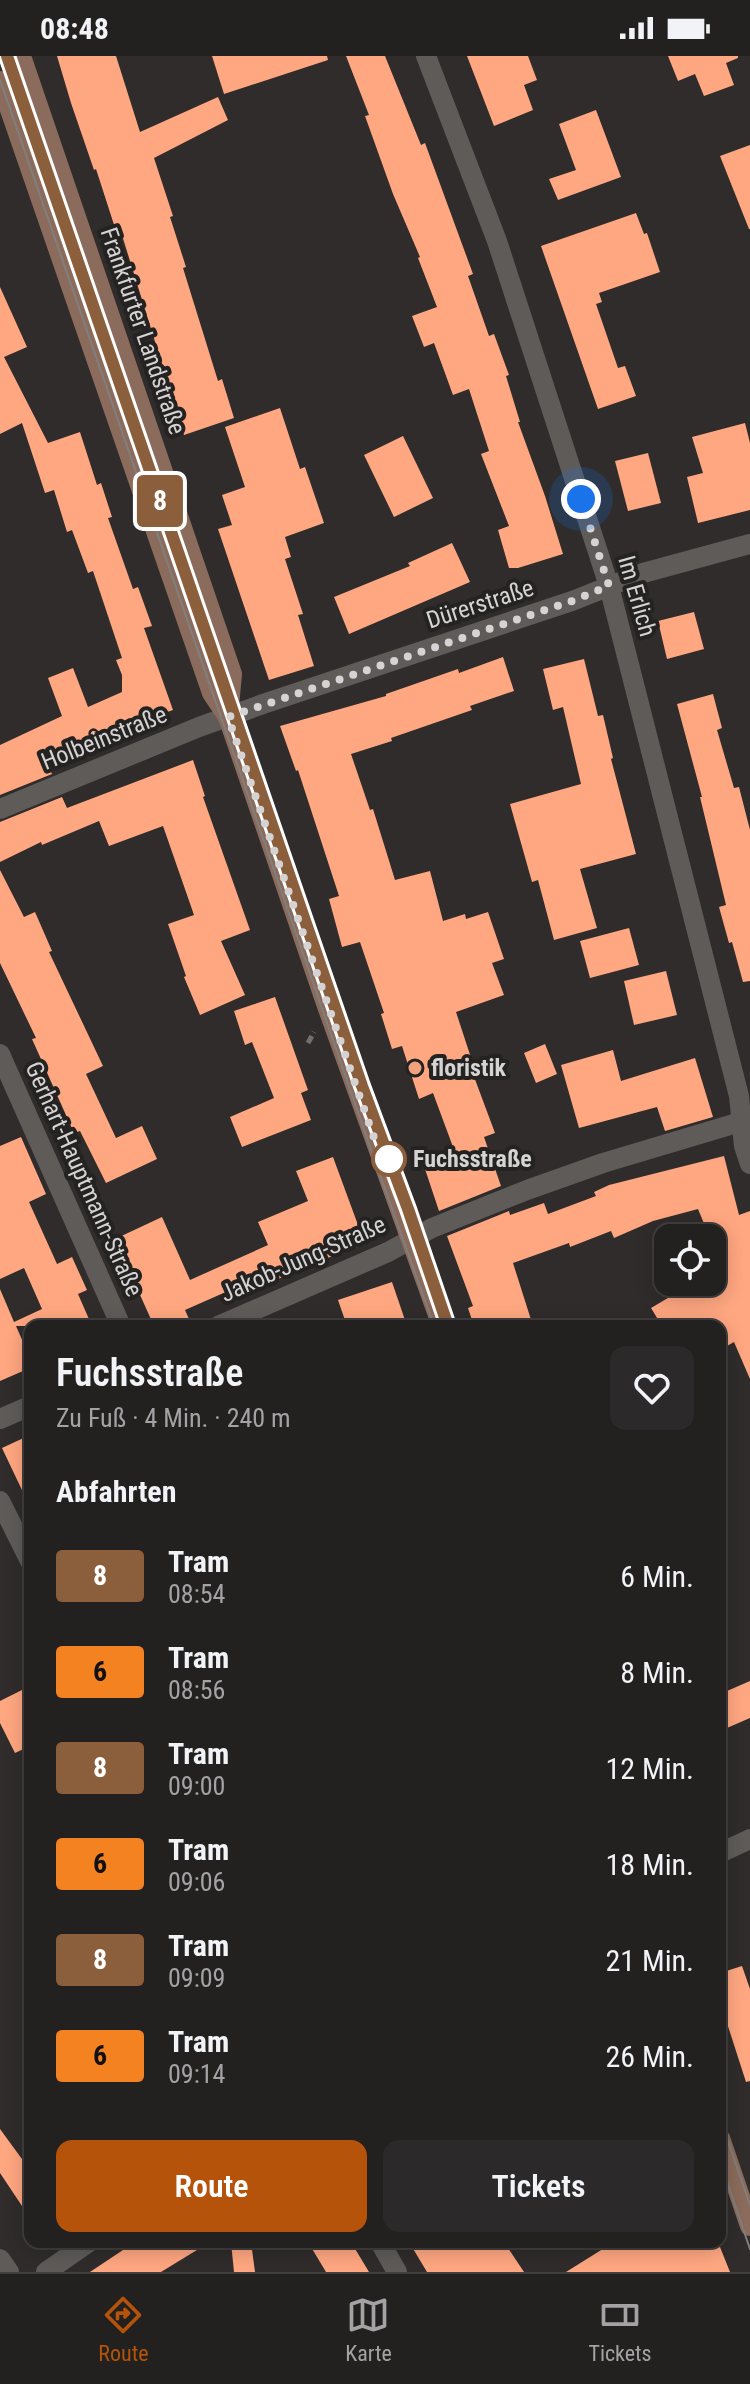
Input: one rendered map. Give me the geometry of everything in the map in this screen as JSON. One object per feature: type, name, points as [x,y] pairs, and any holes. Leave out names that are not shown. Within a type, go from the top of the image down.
[{"type":"street","name":"Frankfurter Landstraße","points":[[21,56],[232,674],[228,717]]},
{"type":"street","name":"Im Erlich","points":[[426,56],[497,241],[609,586],[746,1121],[744,1146],[750,1164]]},
{"type":"street","name":"Frankfurter Landstraße","points":[[0,81],[212,693],[228,717],[440,1320]]},
{"type":"street","name":"Dürerstraße","points":[[228,717],[572,601],[643,573],[750,544]]},
{"type":"street","name":"Holbeinstraße","points":[[0,809],[228,717]]},
{"type":"street","name":"Gerhart-Hauptmann-Straße","points":[[0,1054],[118,1320]]},
{"type":"street","points":[[410,1240],[527,1190],[603,1163],[746,1121]]},
{"type":"street","name":"Jakob-Jung-Straße","points":[[232,1320],[410,1240]]},
{"type":"street","points":[[0,1419],[24,1409]]},
{"type":"street","points":[[0,1501],[24,1549]]},
{"type":"street","points":[[726,1850],[750,1839]]},
{"type":"street","points":[[726,2156],[750,2226]]},
{"type":"street","points":[[46,2272],[80,2248]]},
{"type":"street","points":[[383,2248],[397,2272]]},
{"type":"street","points":[[0,2259],[9,2272]]},
{"type":"building","points":[[57,56],[116,56],[140,132],[218,97],[228,120],[154,158],[173,216],[170,217],[186,267],[183,268],[218,381],[222,379],[234,418],[184,435],[121,232],[117,234]]},
{"type":"building","points":[[212,56],[327,56],[328,60],[224,94]]},
{"type":"building","points":[[346,56],[385,56],[421,145],[425,143],[473,274],[468,276],[489,336],[494,334],[509,375],[506,376],[518,422],[563,554],[509,568],[498,530],[509,526],[481,454],[489,451],[469,389],[453,395],[434,343],[424,347],[412,316],[437,307],[393,194],[365,116],[369,115]]},
{"type":"building","points":[[467,56],[528,56],[537,80],[524,85],[533,110],[494,126]]},
{"type":"building","points":[[668,56],[738,56],[726,63],[734,85],[704,96],[695,74],[678,81]]},
{"type":"building","points":[[596,110],[621,177],[558,200],[549,179],[576,170],[559,124]]},
{"type":"building","points":[[750,145],[750,229],[749,229],[720,156]]},
{"type":"building","points":[[636,213],[644,234],[647,233],[660,272],[599,293],[602,302],[596,304],[618,368],[625,366],[636,396],[598,409],[541,246]]},
{"type":"building","points":[[0,287],[27,347],[4,357],[48,443],[80,432],[97,485],[101,483],[112,517],[108,518],[133,589],[138,587],[152,626],[144,628],[173,710],[46,760],[52,774],[0,795],[0,745],[62,716],[48,678],[73,668],[88,707],[122,692],[122,675],[116,660],[122,658],[93,571],[88,573],[72,530],[67,532],[54,490],[45,493],[22,423],[0,434]]},
{"type":"building","points":[[280,408],[300,469],[305,467],[324,523],[285,537],[291,557],[285,559],[303,614],[298,615],[314,666],[269,680],[218,529],[232,525],[222,495],[245,487],[225,427]]},
{"type":"building","points":[[745,423],[750,443],[750,510],[698,523],[687,477],[703,473],[692,437]]},
{"type":"building","points":[[403,436],[433,498],[394,517],[364,455]]},
{"type":"building","points":[[648,453],[661,503],[628,511],[615,461]]},
{"type":"building","points":[[452,543],[470,582],[349,634],[334,597],[410,566],[408,563]]},
{"type":"building","points":[[694,612],[704,649],[667,659],[658,621]]},
{"type":"building","points":[[503,657],[514,691],[470,706],[472,710],[391,738],[392,741],[351,754],[370,810],[373,809],[395,880],[430,871],[443,921],[465,914],[466,919],[488,912],[504,959],[492,963],[504,995],[456,1012],[476,1073],[473,1074],[495,1133],[484,1137],[501,1186],[439,1211],[424,1166],[456,1155],[433,1093],[419,1099],[402,1046],[392,1049],[381,1014],[384,1013],[360,942],[342,947],[329,899],[339,896],[298,770],[280,726],[386,696],[458,669],[459,673]]},
{"type":"building","points":[[584,659],[598,716],[603,715],[636,854],[580,869],[597,928],[554,940],[538,880],[532,882],[510,804],[581,784],[563,707],[553,710],[543,669]]},
{"type":"building","points":[[713,694],[722,728],[717,730],[734,788],[739,787],[750,830],[750,981],[743,982],[719,907],[726,905],[677,704]]},
{"type":"building","points":[[193,760],[250,930],[221,941],[245,995],[200,1015],[184,977],[168,924],[194,915],[163,826],[109,846],[99,821],[42,845],[41,842],[0,862],[0,822],[62,797],[67,808]]},
{"type":"building","points":[[0,870],[24,917],[35,912],[52,951],[49,952],[103,1066],[86,1074],[116,1138],[142,1126],[157,1159],[106,1183],[80,1131],[74,1133],[32,1039],[36,1038],[0,963]]},
{"type":"building","points":[[629,928],[639,965],[590,978],[580,941]]},
{"type":"building","points":[[666,971],[677,1015],[634,1025],[624,981]]},
{"type":"building","points":[[275,997],[308,1090],[301,1093],[311,1120],[242,1147],[230,1117],[274,1098],[252,1042],[245,1045],[234,1011]]},
{"type":"building","points":[[545,1044],[557,1074],[536,1083],[524,1053]]},
{"type":"building","points":[[613,1050],[621,1081],[695,1058],[713,1117],[665,1131],[657,1107],[579,1128],[561,1065]]},
{"type":"building","points":[[21,1137],[46,1194],[29,1202],[57,1264],[72,1257],[87,1290],[78,1294],[89,1320],[24,1320],[24,1326],[16,1326],[24,1344],[24,1371],[0,1381],[0,1289],[14,1322],[42,1309],[24,1268],[0,1279],[0,1146]]},
{"type":"building","points":[[724,1156],[739,1215],[750,1211],[750,1379],[734,1342],[726,1347],[726,1320],[658,1320],[651,1308],[671,1296],[726,1296],[726,1224],[704,1224],[698,1209],[653,1221],[614,1238],[611,1231],[570,1247],[569,1243],[513,1263],[531,1320],[472,1320],[468,1308],[473,1306],[447,1236],[509,1211],[510,1215],[544,1203],[548,1214],[596,1196],[594,1192],[609,1185]]},
{"type":"building","points":[[333,1157],[365,1244],[306,1266],[232,1301],[228,1291],[185,1310],[187,1320],[151,1320],[115,1239],[162,1217],[190,1280],[268,1245],[258,1222],[308,1201],[296,1171]]},
{"type":"building","points":[[392,1282],[405,1320],[345,1320],[338,1300]]},
{"type":"building","points":[[24,1438],[24,1494],[2,1448]]},
{"type":"building","points":[[750,1681],[750,1718],[726,1728],[726,1691]]},
{"type":"building","points":[[24,1689],[24,1749],[15,1753],[0,1723],[0,1701]]},
{"type":"building","points":[[742,1966],[750,1989],[750,2081],[746,2082],[726,2020],[726,1971]]},
{"type":"building","points":[[0,2129],[24,2162],[24,2209],[0,2173]]},
{"type":"building","points":[[126,2248],[200,2248],[161,2272],[90,2272]]},
{"type":"building","points":[[232,2248],[252,2248],[255,2272],[234,2272]]},
{"type":"building","points":[[312,2248],[355,2248],[369,2272],[326,2272]]},
{"type":"building","points":[[413,2248],[508,2248],[524,2272],[427,2272]]},
{"type":"building","points":[[604,2248],[720,2248],[730,2272],[566,2272]]},
{"type":"tram line","points":[[7,56],[362,1086],[446,1320]]},
{"type":"tram line","name":"8","points":[[7,56],[362,1086],[446,1320]]},
{"type":"tram line","points":[[0,80],[432,1320]]},
{"type":"tram line","points":[[726,2135],[750,2205]]},
{"type":"tram line","points":[[726,2179],[750,2249]]},
{"type":"place","name":"floristik","points":[[415,1068]]},
{"type":"place","name":"Fuchsstraße","points":[[389,1159]]},
{"type":"route","points":[[389,1159],[379,1152],[228,717],[609,586],[581,499]]}]
